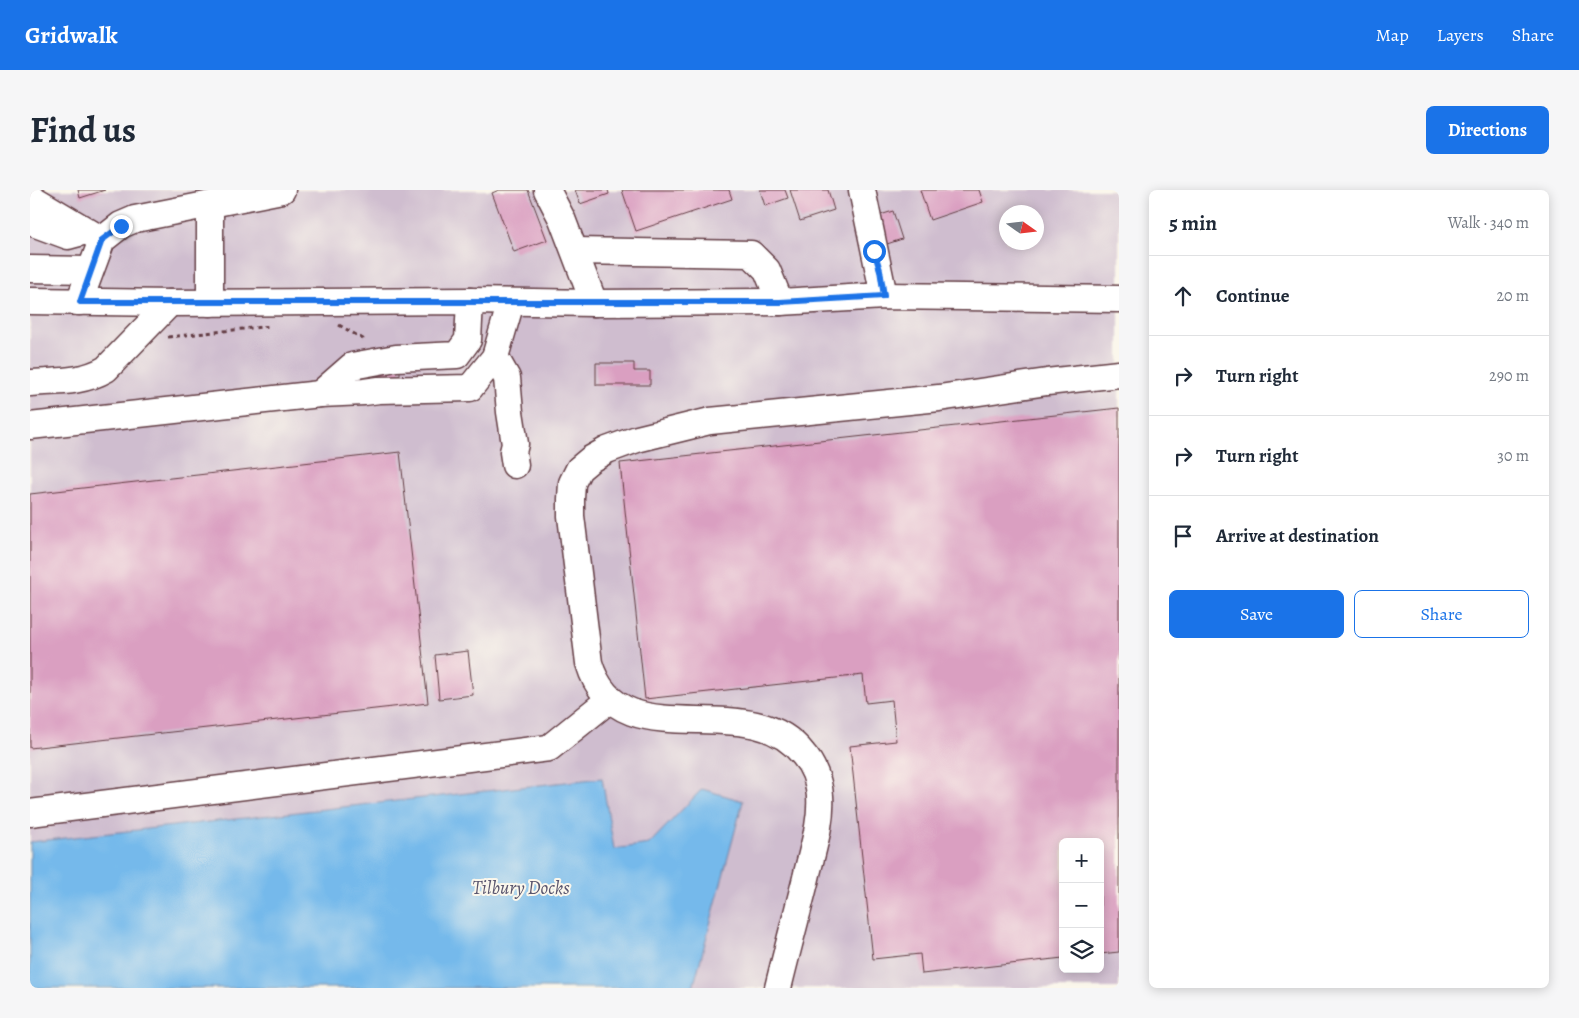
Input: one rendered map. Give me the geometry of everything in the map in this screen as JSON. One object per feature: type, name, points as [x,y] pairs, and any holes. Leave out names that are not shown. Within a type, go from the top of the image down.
[{"type":"street","points":[[30,222],[68,236],[95,236],[135,219],[282,190]]},
{"type":"street","points":[[547,190],[562,219],[594,302]]},
{"type":"street","points":[[862,190],[884,296]]},
{"type":"street","points":[[30,197],[95,236]]},
{"type":"street","points":[[210,205],[210,303]]},
{"type":"street","points":[[80,302],[90,270],[95,236]]},
{"type":"street","points":[[575,251],[751,254],[767,270],[780,302]]},
{"type":"street","points":[[30,269],[90,270]]},
{"type":"street","points":[[30,301],[170,303],[470,301],[780,302],[884,296],[1119,298]]},
{"type":"street","points":[[320,394],[352,366],[396,358],[457,355],[468,340],[470,301]]},
{"type":"street","points":[[30,426],[320,394],[379,390],[470,388],[496,357],[511,302]]},
{"type":"street","points":[[30,383],[81,380],[100,373],[170,303]]},
{"type":"street","points":[[496,357],[507,378],[515,444],[513,452],[515,465]]},
{"type":"street","points":[[778,988],[811,857],[820,813],[818,785],[814,772],[798,747],[787,737],[773,729],[742,722],[653,718],[635,714],[620,707],[610,699],[597,683],[589,663],[571,516],[572,483],[579,469],[607,450],[637,439],[710,421],[939,398],[1047,382],[1119,374]]},
{"type":"street","points":[[30,813],[549,748],[610,699]]},
{"type":"path","points":[[334,322],[344,322]]},
{"type":"path","points":[[159,338],[275,326]]},
{"type":"shaded area","points":[[30,190],[1119,190],[1119,988],[30,988]]},
{"type":"water","name":"Tilbury Docks","points":[[602,778],[614,849],[649,844],[702,789],[743,801],[693,988],[30,988],[30,842]]},
{"type":"building","points":[[78,190],[105,190],[80,198]]},
{"type":"building","points":[[499,190],[528,190],[547,240],[514,252],[492,193]]},
{"type":"building","points":[[575,190],[608,190],[609,194],[580,204]]},
{"type":"building","points":[[622,190],[729,190],[732,199],[636,231]]},
{"type":"building","points":[[760,190],[785,190],[788,198],[765,206]]},
{"type":"building","points":[[790,190],[828,190],[834,210],[800,221]]},
{"type":"building","points":[[920,190],[979,190],[983,202],[930,220]]},
{"type":"building","points":[[893,211],[902,239],[884,245],[874,217]]},
{"type":"building","points":[[596,363],[634,363],[634,371],[650,371],[650,385],[596,385]]},
{"type":"building","points":[[400,365],[400,378],[378,379],[378,366]]},
{"type":"building","points":[[1119,408],[1119,952],[1104,954],[1104,838],[1059,838],[1059,958],[922,974],[920,954],[873,959],[850,746],[896,741],[892,700],[866,703],[863,675],[645,699],[620,463]]},
{"type":"building","points":[[400,452],[428,703],[30,748],[30,494]]},
{"type":"building","points":[[468,651],[473,695],[439,699],[435,655]]},
{"type":"route","points":[[121,226],[102,240],[80,302],[780,302],[884,296],[880,270],[874,251]]}]
